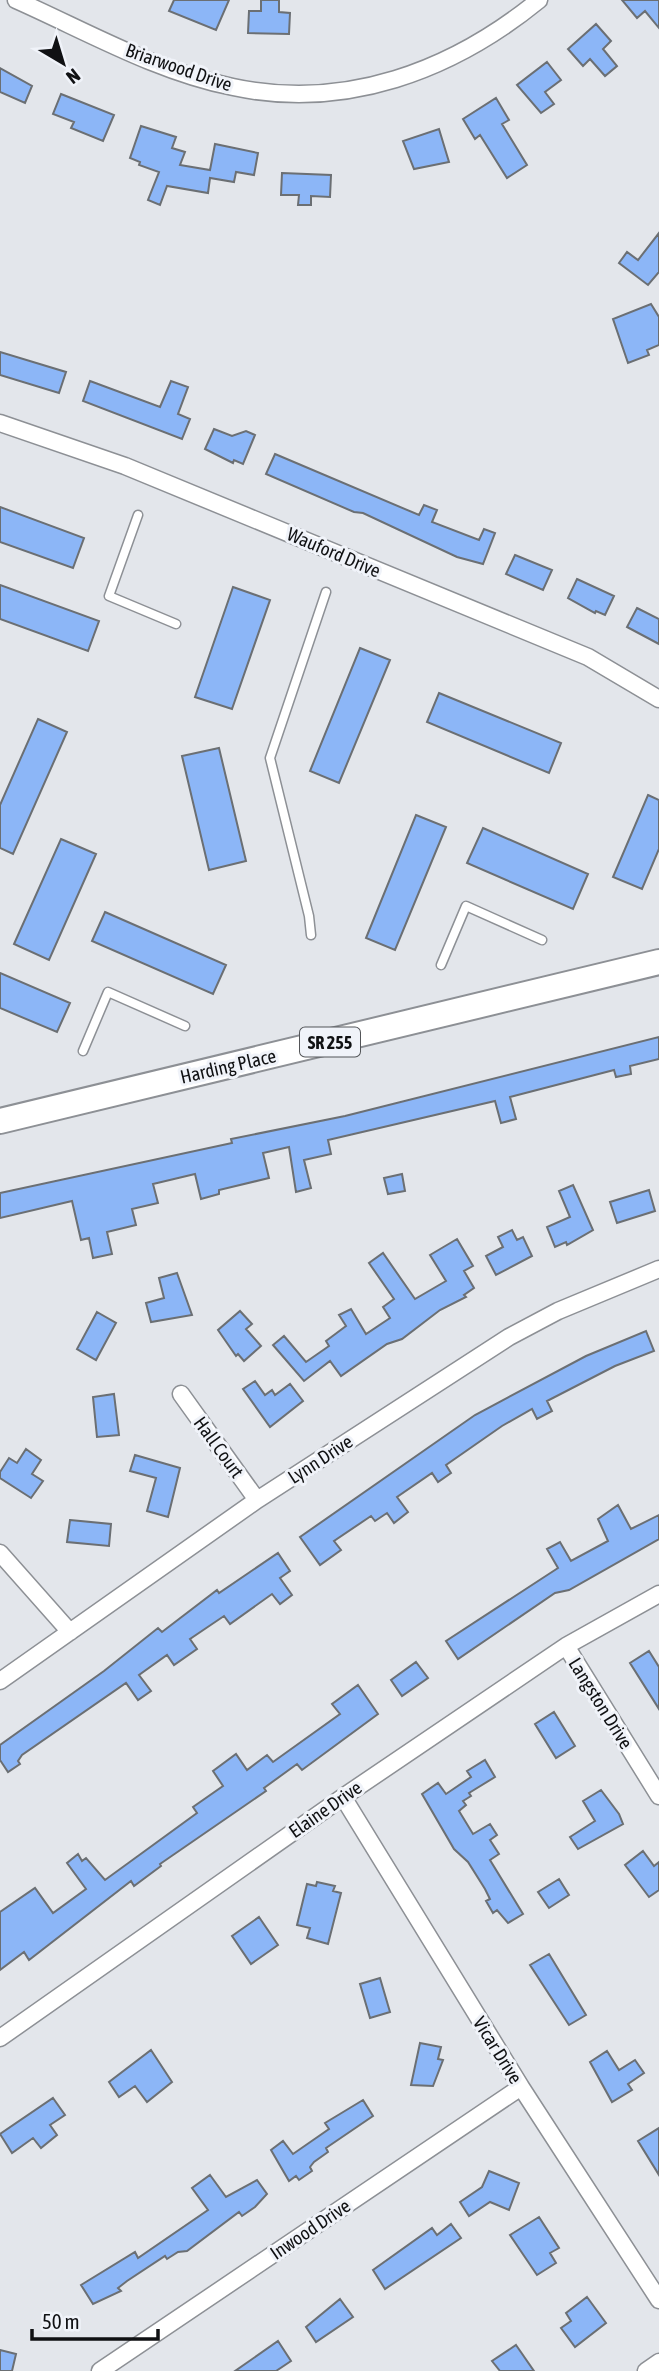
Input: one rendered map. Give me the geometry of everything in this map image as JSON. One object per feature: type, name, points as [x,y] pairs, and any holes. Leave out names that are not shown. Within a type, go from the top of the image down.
[{"type":"main road","name":"Harding Place","points":[[0,1121],[659,962]]},
{"type":"street","name":"Briarwood Drive","points":[[16,0],[191,75],[232,87],[296,96],[357,90],[431,67],[485,39],[538,0]]},
{"type":"street","name":"Wauford Drive","points":[[0,423],[125,466],[588,657],[659,699]]},
{"type":"street","name":"Lynn Drive","points":[[0,1681],[257,1500],[509,1337],[569,1306],[659,1269]]},
{"type":"street","name":"Hall Court","points":[[181,1394],[257,1500]]},
{"type":"street","points":[[0,1553],[70,1632]]},
{"type":"street","name":"Elaine Drive","points":[[0,2038],[343,1797],[566,1646],[659,1594]]},
{"type":"street","name":"Langston Drive","points":[[566,1646],[659,1796]]},
{"type":"street","name":"Vicar Drive","points":[[343,1797],[520,2087],[659,2300]]},
{"type":"street","name":"Inwood Drive","points":[[100,2371],[520,2087]]},
{"type":"street","points":[[646,2371],[659,2362]]},
{"type":"lane","points":[[138,514],[109,596],[176,624]]},
{"type":"lane","points":[[311,935],[309,916],[270,758],[326,592]]},
{"type":"lane","points":[[441,965],[466,906],[542,940]]},
{"type":"lane","points":[[83,1051],[108,992],[185,1026]]},
{"type":"building","points":[[174,0],[229,0],[216,30],[169,11]]},
{"type":"building","points":[[261,0],[279,0],[279,12],[290,13],[289,34],[248,33],[249,11],[261,11]]},
{"type":"building","points":[[622,0],[659,0],[659,28],[645,11],[637,18]]},
{"type":"building","points":[[596,24],[611,41],[603,49],[617,66],[605,76],[590,59],[583,66],[568,49]]},
{"type":"building","points":[[547,62],[561,80],[545,92],[554,104],[541,113],[517,85]]},
{"type":"building","points":[[0,68],[32,86],[25,103],[0,92]]},
{"type":"building","points":[[61,94],[114,115],[103,141],[71,128],[74,122],[53,114]]},
{"type":"building","points":[[496,98],[509,120],[502,124],[527,165],[507,178],[480,135],[475,139],[463,119]]},
{"type":"building","points":[[141,126],[176,137],[172,148],[185,152],[180,165],[210,170],[215,144],[258,153],[254,175],[236,172],[234,182],[210,178],[208,193],[167,186],[160,205],[148,200],[159,172],[139,165],[140,162],[130,158]]},
{"type":"building","points":[[439,129],[449,162],[414,169],[403,141]]},
{"type":"building","points":[[282,173],[331,175],[330,197],[311,196],[311,205],[298,205],[299,195],[281,195]]},
{"type":"building","points":[[659,233],[659,272],[648,285],[619,263],[627,252],[638,260]]},
{"type":"building","points":[[651,304],[659,317],[659,345],[647,350],[649,355],[628,363],[613,319]]},
{"type":"building","points":[[0,352],[66,372],[59,393],[0,375]]},
{"type":"building","points":[[90,381],[160,407],[171,381],[188,387],[178,414],[190,419],[182,439],[83,401]]},
{"type":"building","points":[[214,429],[232,436],[246,431],[255,435],[243,464],[234,460],[233,463],[205,449]]},
{"type":"building","points":[[275,454],[419,515],[424,505],[437,510],[432,522],[479,540],[484,529],[495,533],[483,564],[457,557],[363,513],[354,512],[266,474]]},
{"type":"building","points":[[0,507],[84,538],[73,568],[0,542]]},
{"type":"building","points":[[515,555],[552,570],[543,590],[506,574]]},
{"type":"building","points":[[577,579],[614,596],[605,615],[596,611],[595,613],[568,598]]},
{"type":"building","points":[[0,585],[99,621],[88,651],[0,619]]},
{"type":"building","points":[[233,587],[270,600],[232,709],[195,697]]},
{"type":"building","points":[[637,608],[659,619],[659,644],[627,627]]},
{"type":"building","points":[[360,648],[390,660],[339,783],[310,771]]},
{"type":"building","points":[[439,693],[561,743],[549,773],[427,722]]},
{"type":"building","points":[[38,719],[67,732],[13,854],[0,848],[0,805]]},
{"type":"building","points":[[219,748],[246,861],[209,870],[182,756]]},
{"type":"building","points":[[648,795],[659,800],[659,849],[642,889],[613,877]]},
{"type":"building","points":[[416,815],[446,827],[395,950],[366,938]]},
{"type":"building","points":[[483,828],[588,874],[573,909],[467,863]]},
{"type":"building","points":[[61,839],[96,854],[49,960],[14,944]]},
{"type":"building","points":[[105,912],[226,965],[213,994],[92,941]]},
{"type":"building","points":[[0,973],[70,1003],[57,1032],[0,1008]]},
{"type":"building","points":[[659,1037],[659,1059],[630,1066],[631,1074],[616,1077],[614,1070],[510,1097],[516,1119],[501,1123],[495,1101],[328,1140],[331,1154],[304,1160],[311,1188],[296,1192],[289,1147],[263,1153],[269,1178],[219,1190],[219,1194],[201,1199],[195,1174],[153,1184],[158,1203],[132,1209],[136,1225],[107,1232],[112,1254],[93,1258],[89,1238],[81,1240],[72,1201],[0,1218],[0,1193],[232,1143],[231,1139],[345,1116]]},
{"type":"building","points":[[402,1174],[405,1191],[388,1194],[384,1178]]},
{"type":"building","points":[[573,1185],[593,1230],[567,1245],[566,1242],[555,1247],[547,1227],[570,1217],[559,1191]]},
{"type":"building","points":[[649,1190],[655,1211],[617,1223],[610,1202]]},
{"type":"building","points":[[512,1230],[517,1240],[523,1237],[532,1256],[496,1275],[486,1256],[503,1247],[498,1237]]},
{"type":"building","points":[[457,1239],[473,1266],[464,1271],[474,1288],[464,1295],[466,1297],[440,1310],[402,1339],[387,1344],[341,1376],[330,1361],[304,1381],[273,1345],[284,1336],[306,1362],[329,1346],[326,1341],[346,1326],[339,1315],[351,1309],[366,1334],[390,1318],[383,1307],[394,1299],[369,1263],[383,1253],[415,1299],[446,1281],[430,1255]]},
{"type":"building","points":[[177,1273],[192,1315],[151,1322],[146,1303],[164,1298],[159,1278]]},
{"type":"building","points":[[240,1311],[252,1324],[246,1329],[261,1346],[244,1361],[238,1354],[236,1356],[218,1330]]},
{"type":"building","points":[[97,1312],[116,1323],[96,1360],[77,1349]]},
{"type":"building","points":[[646,1331],[654,1351],[615,1366],[547,1401],[552,1411],[537,1419],[532,1409],[502,1426],[446,1465],[451,1473],[438,1482],[432,1473],[397,1497],[408,1512],[394,1523],[387,1513],[375,1521],[371,1516],[334,1541],[341,1550],[320,1565],[300,1537],[475,1415],[586,1356]]},
{"type":"building","points":[[255,1381],[265,1395],[272,1390],[275,1395],[290,1384],[303,1401],[270,1427],[243,1389]]},
{"type":"building","points":[[114,1394],[119,1435],[97,1437],[93,1397]]},
{"type":"building","points":[[26,1449],[41,1460],[32,1474],[43,1481],[31,1498],[0,1478],[0,1472],[9,1458],[17,1463]]},
{"type":"building","points":[[135,1455],[180,1468],[168,1517],[147,1511],[156,1478],[130,1471]]},
{"type":"building","points":[[618,1505],[631,1529],[659,1515],[659,1539],[569,1590],[555,1593],[458,1659],[446,1641],[558,1568],[547,1549],[560,1542],[571,1561],[608,1541],[598,1519]]},
{"type":"building","points":[[70,1520],[111,1524],[109,1546],[67,1542]]},
{"type":"building","points":[[278,1553],[290,1571],[280,1578],[292,1595],[280,1604],[272,1594],[230,1624],[224,1616],[190,1639],[197,1649],[174,1665],[167,1655],[139,1675],[151,1691],[138,1700],[126,1683],[22,1755],[18,1761],[20,1764],[8,1772],[0,1760],[0,1745],[104,1671],[158,1628],[162,1632],[217,1590],[219,1593]]},
{"type":"building","points":[[649,1651],[659,1667],[659,1709],[630,1663]]},
{"type":"building","points":[[416,1662],[428,1678],[402,1696],[391,1680]]},
{"type":"building","points":[[358,1685],[378,1714],[302,1770],[297,1764],[264,1788],[266,1791],[160,1864],[161,1866],[134,1886],[131,1881],[29,1960],[24,1952],[0,1970],[0,1912],[35,1888],[53,1913],[86,1889],[67,1863],[78,1854],[82,1861],[86,1858],[105,1880],[197,1813],[193,1807],[223,1786],[213,1771],[236,1754],[247,1770],[267,1755],[273,1762],[340,1714],[332,1704]]},
{"type":"building","points":[[554,1712],[575,1746],[556,1758],[535,1724]]},
{"type":"building","points":[[485,1760],[495,1777],[469,1793],[471,1796],[463,1801],[466,1805],[459,1811],[473,1834],[490,1824],[497,1835],[490,1840],[499,1854],[490,1860],[523,1914],[508,1923],[497,1910],[493,1913],[486,1901],[490,1899],[485,1889],[468,1862],[454,1849],[422,1794],[438,1783],[446,1794],[471,1777],[467,1771]]},
{"type":"building","points":[[601,1790],[623,1824],[578,1849],[570,1837],[595,1821],[583,1801]]},
{"type":"building","points":[[643,1851],[654,1866],[659,1862],[659,1890],[649,1897],[625,1865]]},
{"type":"building","points":[[559,1879],[569,1895],[549,1908],[538,1892]]},
{"type":"building","points":[[317,1882],[335,1886],[333,1891],[341,1893],[328,1944],[307,1938],[310,1928],[297,1925],[307,1884],[316,1886]]},
{"type":"building","points":[[259,1917],[278,1945],[251,1964],[232,1936]]},
{"type":"building","points":[[549,1954],[586,2015],[569,2025],[530,1965]]},
{"type":"building","points":[[380,1978],[390,2012],[370,2018],[360,1984]]},
{"type":"building","points":[[420,2043],[441,2047],[438,2059],[443,2060],[433,2086],[411,2085]]},
{"type":"building","points":[[151,2050],[172,2082],[147,2102],[135,2086],[119,2097],[109,2082]]},
{"type":"building","points":[[607,2051],[619,2070],[635,2060],[644,2073],[628,2084],[632,2090],[612,2102],[590,2062]]},
{"type":"building","points":[[53,2098],[65,2115],[50,2125],[57,2135],[41,2148],[33,2138],[12,2153],[0,2134]]},
{"type":"building","points":[[363,2100],[373,2116],[326,2148],[328,2152],[310,2167],[312,2171],[299,2180],[296,2176],[289,2181],[271,2150],[283,2141],[293,2154],[329,2129],[325,2123]]},
{"type":"building","points":[[659,2128],[659,2175],[638,2141]]},
{"type":"building","points":[[489,2171],[519,2183],[509,2210],[490,2202],[469,2216],[460,2202],[482,2187]]},
{"type":"building","points":[[210,2175],[226,2197],[257,2180],[267,2194],[255,2207],[242,2216],[239,2212],[187,2251],[178,2252],[167,2259],[165,2256],[118,2288],[121,2291],[93,2304],[81,2285],[135,2252],[138,2258],[208,2210],[192,2188]]},
{"type":"building","points":[[539,2217],[559,2248],[550,2253],[556,2263],[537,2275],[510,2235]]},
{"type":"building","points":[[451,2224],[461,2238],[385,2289],[373,2270],[432,2228],[437,2235]]},
{"type":"building","points":[[587,2297],[606,2323],[575,2347],[561,2328],[571,2321],[566,2313]]},
{"type":"building","points":[[340,2299],[353,2317],[316,2342],[306,2327]]},
{"type":"building","points":[[278,2341],[291,2361],[276,2371],[235,2371]]},
{"type":"building","points":[[516,2345],[534,2371],[500,2371],[492,2361]]},
{"type":"building","points":[[0,2350],[16,2354],[12,2371],[0,2371]]}]
